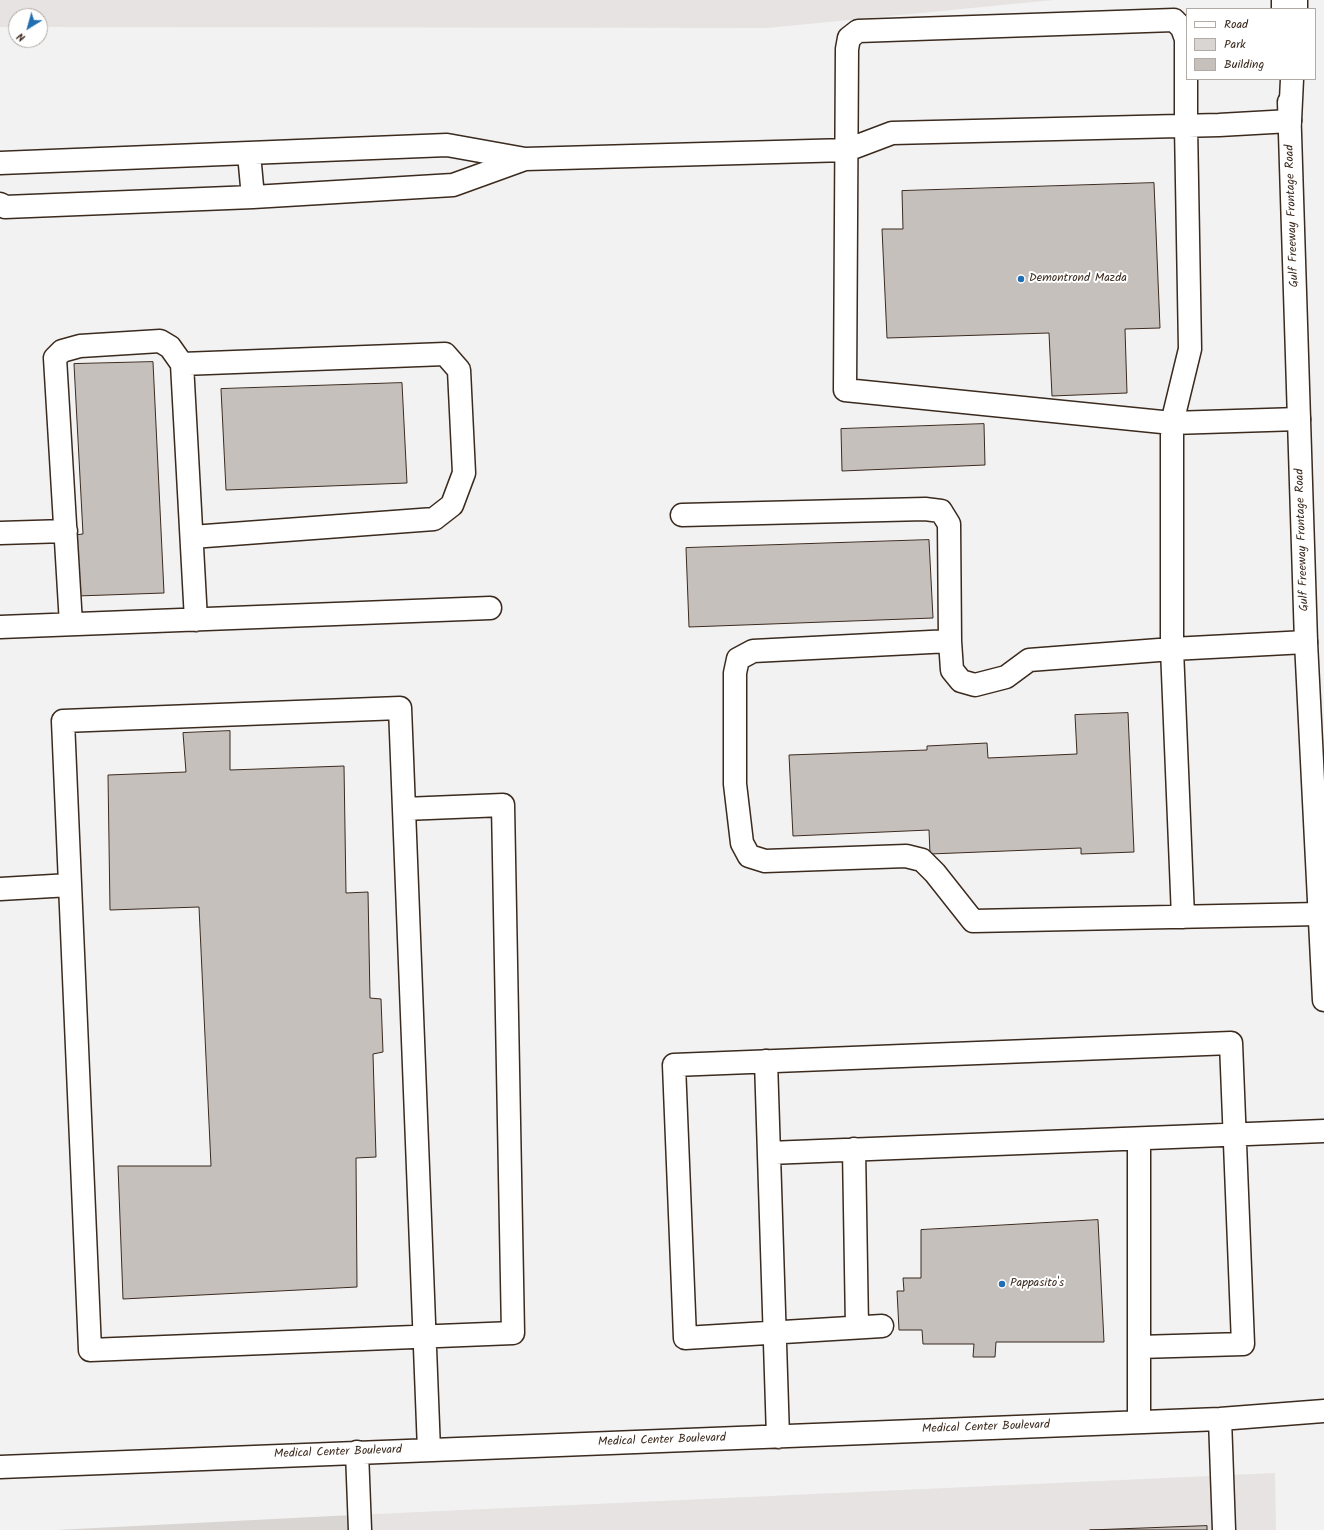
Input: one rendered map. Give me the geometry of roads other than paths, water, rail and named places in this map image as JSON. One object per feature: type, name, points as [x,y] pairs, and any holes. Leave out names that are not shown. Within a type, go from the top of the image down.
[{"type":"main road","points":[[1183,917],[1172,649],[1172,423],[1190,349],[1186,38],[1182,28],[1174,20],[858,31],[849,38],[847,49],[845,390],[1172,423],[1299,419]]},
{"type":"main road","name":"Gulf Freeway Frontage Road","points":[[1287,80],[1290,121],[1306,642],[1324,1000]]},
{"type":"main road","points":[[0,163],[447,145],[525,159],[847,150],[892,133],[1186,126],[1290,121],[1292,80]]},
{"type":"main road","points":[[249,154],[253,197]]},
{"type":"main road","points":[[0,204],[5,207],[253,197],[453,185],[525,159]]},
{"type":"main road","points":[[71,624],[55,358],[62,351],[80,346],[160,340],[170,347],[182,364],[196,620]]},
{"type":"main road","points":[[182,364],[445,354],[458,370],[459,378],[464,472],[452,505],[434,519],[192,537]]},
{"type":"main road","points":[[682,515],[925,509],[941,511],[949,524],[950,641],[952,670],[961,680],[975,685],[1006,677],[1029,660],[1172,649],[1306,642]]},
{"type":"main road","points":[[0,533],[66,531]]},
{"type":"main road","points":[[0,627],[490,608]]},
{"type":"main road","points":[[950,641],[753,651],[738,659],[735,672],[735,784],[742,843],[749,856],[765,861],[906,856],[922,860],[935,872],[973,921],[1319,914]]},
{"type":"main road","points":[[404,809],[503,805],[513,1333],[425,1337],[90,1350],[63,721],[400,708],[404,809],[425,1337],[429,1450]]},
{"type":"main road","points":[[0,889],[70,885]]},
{"type":"main road","points":[[882,1326],[685,1338],[674,1065],[1231,1043],[1243,1344],[1139,1347]]},
{"type":"main road","points":[[766,1061],[778,1437]]},
{"type":"main road","points":[[769,1153],[1324,1131]]},
{"type":"main road","points":[[1139,1139],[1139,1422]]},
{"type":"main road","points":[[854,1149],[857,1327]]},
{"type":"main road","name":"Medical Center Boulevard","points":[[0,1467],[1220,1419],[1324,1412]]},
{"type":"main road","points":[[1220,1419],[1224,1530]]},
{"type":"main road","points":[[358,1452],[360,1530]]},
{"type":"place","name":"Demontrond Mazda","points":[[1021,279]]},
{"type":"place","name":"Pappasito's","points":[[1002,1284]]}]
